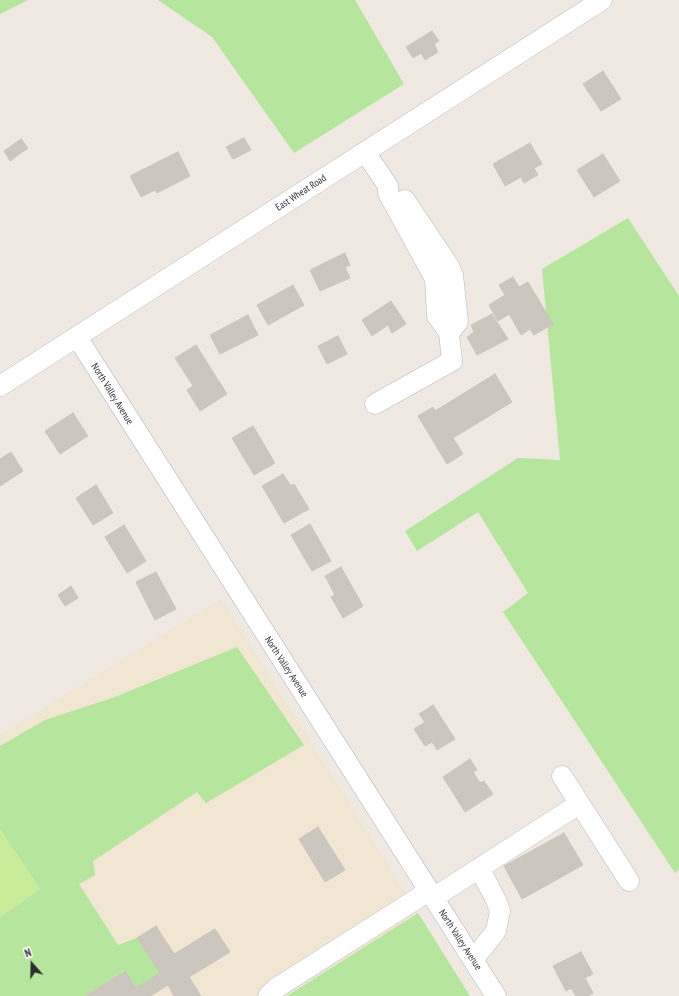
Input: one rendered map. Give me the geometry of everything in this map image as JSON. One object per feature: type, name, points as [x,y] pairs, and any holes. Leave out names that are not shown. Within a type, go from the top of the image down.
[{"type":"street","name":"East Wheat Road","points":[[0,386],[602,0]]},
{"type":"street","points":[[365,152],[388,186],[396,188],[449,266],[453,275],[458,322],[449,333],[452,361],[375,404]]},
{"type":"street","name":"North Valley Avenue","points":[[76,337],[496,996]]},
{"type":"street","points":[[562,776],[629,881]]},
{"type":"street","points":[[268,996],[275,989],[431,894],[479,868],[579,804]]},
{"type":"street","points":[[473,960],[496,931],[500,911],[496,900],[479,868]]},
{"type":"shaded area","points":[[221,599],[470,996],[0,996],[0,735]]},
{"type":"green space","points":[[0,0],[28,0],[0,14]]},
{"type":"green space","points":[[158,0],[355,0],[404,84],[294,153],[212,37]]},
{"type":"green space","points":[[628,218],[679,296],[679,870],[675,873],[503,612],[528,593],[478,512],[417,551],[405,531],[518,458],[560,460],[542,269]]},
{"type":"green space","points":[[237,647],[304,745],[206,803],[197,792],[93,861],[95,875],[79,884],[118,945],[137,938],[160,973],[136,988],[124,971],[86,996],[0,996],[0,917],[40,889],[0,830],[0,746],[45,720],[115,697]]},
{"type":"green space","points":[[0,830],[40,889],[0,917]]},
{"type":"green space","points":[[418,913],[470,996],[287,996]]},
{"type":"building","points":[[432,31],[439,41],[434,44],[438,52],[425,60],[421,53],[413,58],[406,47]]},
{"type":"building","points":[[603,71],[621,99],[601,111],[583,84]]},
{"type":"building","points":[[244,138],[251,150],[233,159],[226,147]]},
{"type":"building","points":[[21,139],[28,148],[10,161],[4,151]]},
{"type":"building","points":[[530,143],[542,164],[534,168],[538,175],[524,183],[521,177],[505,186],[493,164]]},
{"type":"building","points":[[178,152],[190,176],[157,193],[155,190],[141,197],[130,176]]},
{"type":"building","points":[[603,154],[620,181],[594,197],[577,170]]},
{"type":"building","points":[[345,253],[350,265],[345,267],[350,278],[320,291],[310,270]]},
{"type":"building","points":[[513,277],[519,287],[528,282],[553,324],[534,335],[530,329],[521,335],[509,314],[498,321],[489,305],[505,295],[499,285]]},
{"type":"building","points":[[293,285],[304,305],[268,325],[257,305]]},
{"type":"building","points":[[391,301],[406,324],[392,333],[388,325],[372,336],[362,320]]},
{"type":"building","points":[[492,314],[508,339],[477,355],[467,337],[474,332],[471,325]]},
{"type":"building","points":[[248,315],[258,335],[220,354],[210,335]]},
{"type":"building","points":[[338,336],[347,354],[327,364],[318,346]]},
{"type":"building","points":[[196,345],[227,394],[200,411],[187,390],[193,386],[175,358]]},
{"type":"building","points":[[495,374],[512,402],[453,438],[463,454],[447,464],[418,416],[433,407],[435,411]]},
{"type":"building","points":[[73,413],[88,436],[60,454],[45,431]]},
{"type":"building","points":[[253,426],[275,463],[254,475],[232,438]]},
{"type":"building","points":[[11,452],[23,471],[0,486],[0,459]]},
{"type":"building","points":[[283,474],[291,486],[294,484],[309,509],[284,523],[262,486]]},
{"type":"building","points":[[96,485],[113,513],[93,525],[76,498]]},
{"type":"building","points":[[310,524],[331,561],[312,571],[291,535]]},
{"type":"building","points":[[124,525],[146,561],[127,573],[105,537]]},
{"type":"building","points":[[341,567],[363,606],[343,618],[331,597],[335,595],[325,576]]},
{"type":"building","points":[[156,572],[176,609],[155,620],[136,582]]},
{"type":"building","points":[[71,586],[78,598],[65,606],[58,595]]},
{"type":"building","points":[[433,705],[455,739],[437,750],[432,742],[425,746],[414,729],[425,722],[419,714]]},
{"type":"building","points":[[470,759],[477,770],[473,772],[480,783],[484,781],[493,794],[465,812],[443,777]]},
{"type":"building","points":[[318,827],[345,870],[325,882],[299,839]]},
{"type":"building","points":[[564,833],[583,865],[522,899],[504,866]]},
{"type":"building","points":[[156,926],[174,954],[215,929],[230,952],[189,977],[201,996],[174,996],[168,985],[150,996],[86,996],[125,971],[136,988],[160,973],[137,938]]},
{"type":"building","points":[[581,952],[593,974],[585,978],[593,993],[588,996],[576,996],[571,988],[566,991],[553,966]]}]
